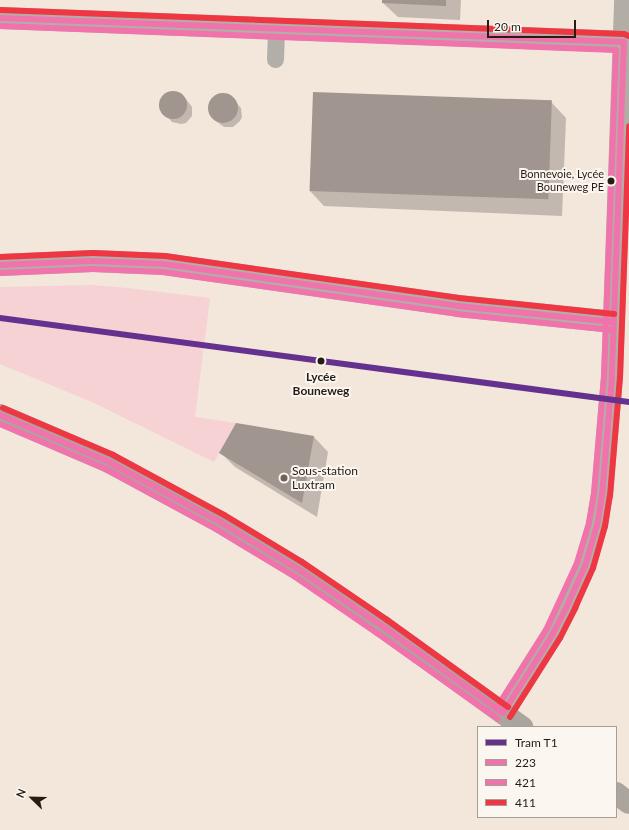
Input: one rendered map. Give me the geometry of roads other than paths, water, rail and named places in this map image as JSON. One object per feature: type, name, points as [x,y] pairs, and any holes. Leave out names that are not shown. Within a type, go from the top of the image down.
[{"type":"main road","points":[[503,713],[553,634],[587,559],[602,495],[612,377],[613,322],[626,42],[625,0]]},
{"type":"main road","points":[[0,415],[109,462],[220,522],[324,587],[382,626],[521,726]]},
{"type":"main road","points":[[617,794],[629,802]]},
{"type":"street","points":[[0,18],[626,42]]},
{"type":"street","points":[[0,265],[93,261],[164,264],[458,306],[613,322]]},
{"type":"lane","points":[[275,59],[276,28]]},
{"type":"tram line","name":"T1","points":[[0,318],[629,402]]},
{"type":"place","name":"Bonnevoie, Lycée Bouneweg PE","points":[[611,181]]},
{"type":"place","name":"Lycée Bouneweg","points":[[321,361]]},
{"type":"place","name":"Sous-station Luxtram","points":[[284,478]]}]
